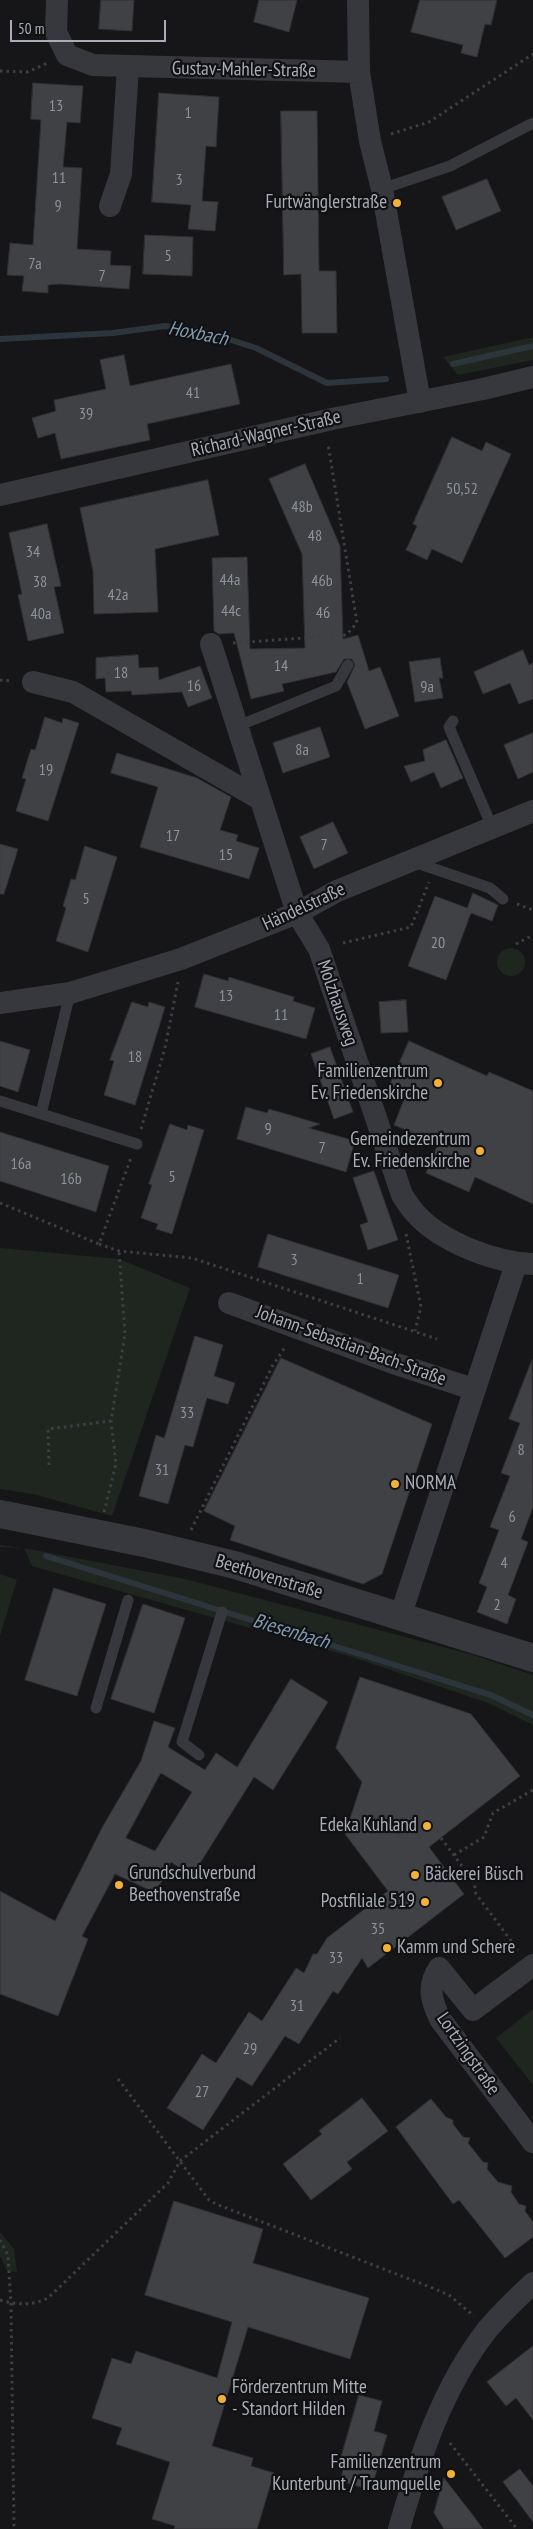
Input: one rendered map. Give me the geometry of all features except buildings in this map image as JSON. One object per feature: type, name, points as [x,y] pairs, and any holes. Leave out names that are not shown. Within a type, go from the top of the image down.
[{"type":"street","name":"Gustav-Mahler-Straße","points":[[57,0],[56,32],[67,55],[93,65],[128,68],[360,72]]},
{"type":"street","points":[[358,0],[360,72],[370,141],[382,189],[420,402]]},
{"type":"street","points":[[110,206],[120,174],[128,68]]},
{"type":"street","name":"Richard-Wagner-Straße","points":[[0,495],[332,419],[533,377]]},
{"type":"street","name":"Molzhausweg","points":[[211,644],[297,913],[319,949],[402,1195],[416,1214],[435,1231],[462,1245],[524,1264]]},
{"type":"street","points":[[33,682],[72,692],[260,799]]},
{"type":"street","name":"Händelstraße","points":[[0,1003],[70,993],[181,959],[297,913],[337,891],[533,811]]},
{"type":"street","points":[[400,1616],[473,1390],[524,1264]]},
{"type":"street","name":"Johann-Sebastian-Bach-Straße","points":[[229,1302],[393,1363],[473,1390]]},
{"type":"street","name":"Beethovenstraße","points":[[0,1514],[144,1543],[235,1565],[533,1658]]},
{"type":"street","name":"Lortzingstraße","points":[[526,1958],[473,2010],[439,1968],[431,1986],[431,1995],[440,2018],[533,2142]]},
{"type":"street","points":[[399,2529],[426,2443],[446,2396],[467,2359],[488,2330],[533,2283]]},
{"type":"lane","points":[[382,189],[450,166],[533,123]]},
{"type":"lane","points":[[238,726],[336,686],[348,665]]},
{"type":"lane","points":[[453,721],[449,727],[493,828]]},
{"type":"lane","points":[[410,861],[490,888],[503,899]]},
{"type":"lane","points":[[41,1114],[70,993]]},
{"type":"lane","points":[[0,1101],[137,1144]]},
{"type":"lane","points":[[96,1708],[128,1600]]},
{"type":"lane","points":[[199,1755],[182,1742],[222,1612]]},
{"type":"path","points":[[388,135],[429,122],[533,54]]},
{"type":"path","points":[[0,72],[27,72],[56,59]]},
{"type":"path","points":[[211,644],[346,635],[357,623],[328,444]]},
{"type":"path","points":[[343,943],[411,927],[429,882]]},
{"type":"path","points":[[516,944],[533,935]]},
{"type":"path","points":[[405,1232],[421,1307],[415,1332]]},
{"type":"path","points":[[99,1244],[119,1251],[192,1258],[437,1339]]},
{"type":"path","points":[[102,1519],[116,1464],[111,1421],[125,1334],[119,1251]]},
{"type":"path","points":[[186,1539],[274,1365],[286,1346]]},
{"type":"path","points":[[50,1465],[48,1429],[111,1421]]},
{"type":"path","points":[[454,1855],[484,1837],[493,1813],[533,1790]]},
{"type":"path","points":[[441,1838],[474,1882],[476,1894],[526,1958]]},
{"type":"path","points":[[0,2300],[11,2304],[35,2304],[48,2298],[168,2183],[180,2161],[340,2038]]},
{"type":"path","points":[[118,2079],[209,2200],[435,2289],[449,2295],[466,2308]]},
{"type":"path","points":[[0,2240],[8,2255],[11,2304],[14,2529]]},
{"type":"path","points":[[450,2442],[517,2529]]},
{"type":"shaded area","points":[[533,337],[533,360],[458,375],[443,357]]},
{"type":"shaded area","points":[[511,948],[521,952],[525,962],[521,972],[511,976],[501,972],[497,962],[501,952]]},
{"type":"shaded area","points":[[0,1248],[119,1259],[190,1288],[112,1516],[33,1494],[0,1489]]},
{"type":"shaded area","points":[[0,1545],[24,1548],[0,1547]]},
{"type":"shaded area","points":[[24,1548],[185,1579],[470,1654],[533,1675],[533,1725],[488,1703],[352,1657],[32,1566]]},
{"type":"shaded area","points":[[0,1574],[17,1580],[0,1636]]},
{"type":"shaded area","points":[[533,2009],[533,2085],[496,2038]]},
{"type":"shaded area","points":[[0,2232],[14,2249],[17,2272],[7,2271],[0,2256]]},
{"type":"waterway","name":"Hoxbach","points":[[0,339],[113,333],[165,326],[203,331],[256,348],[327,383],[386,379]]},
{"type":"waterway","name":"Hoxbach","points":[[453,364],[533,346]]},
{"type":"waterway","name":"Biesenbach","points":[[46,1556],[491,1695],[533,1715]]},
{"type":"place","name":"Furtwänglerstraße","points":[[397,203]]},
{"type":"place","name":"Familienzentrum Ev. Friedenskirche","points":[[438,1083]]},
{"type":"place","name":"Gemeindezentrum Ev. Friedenskirche","points":[[480,1151]]},
{"type":"place","name":"NORMA","points":[[395,1484]]},
{"type":"place","name":"Edeka Kuhland","points":[[427,1826]]},
{"type":"place","name":"Bäckerei Büsch","points":[[415,1875]]},
{"type":"place","name":"Grundschulverbund Beethovenstraße","points":[[119,1885]]},
{"type":"place","name":"Postfiliale 519","points":[[425,1902]]},
{"type":"place","name":"Kamm und Schere","points":[[387,1948]]},
{"type":"place","name":"Förderzentrum Mitte - Standort Hilden","points":[[222,2399]]},
{"type":"place","name":"Familienzentrum Kunterbunt / Traumquelle","points":[[451,2474]]}]
